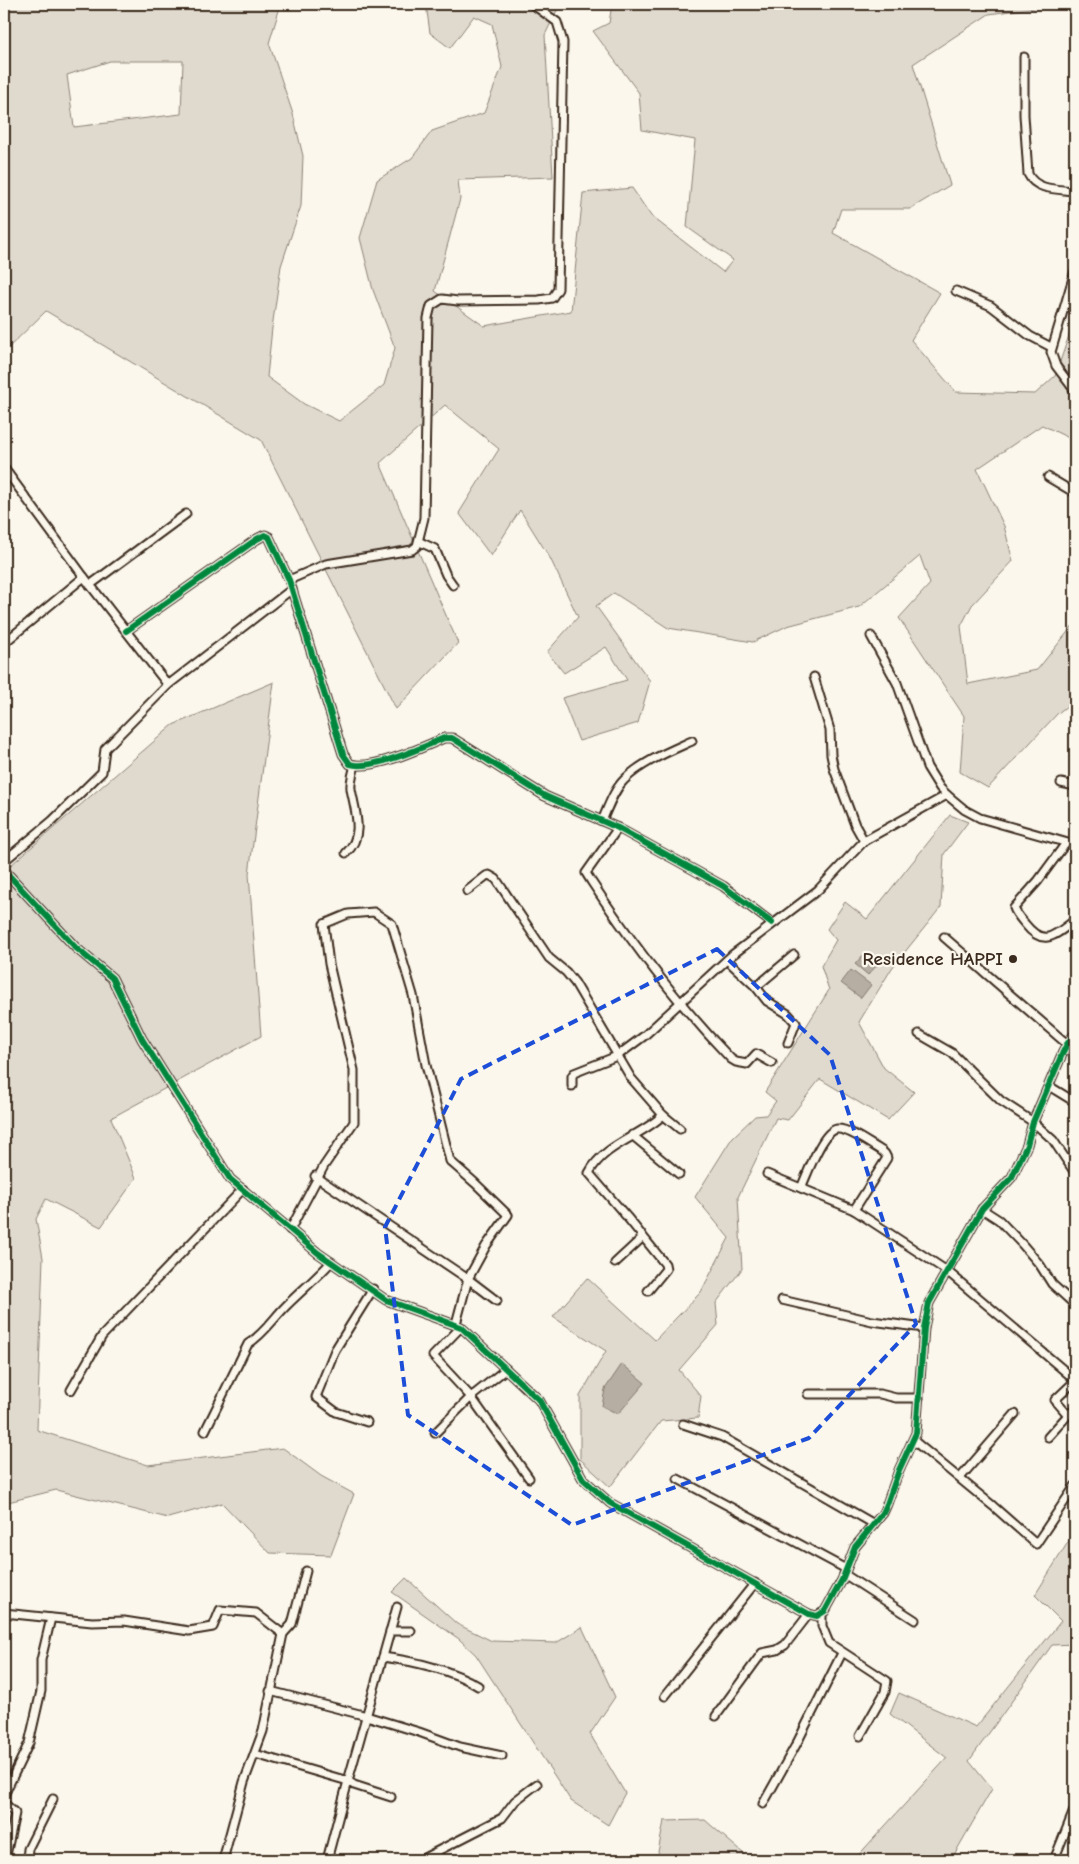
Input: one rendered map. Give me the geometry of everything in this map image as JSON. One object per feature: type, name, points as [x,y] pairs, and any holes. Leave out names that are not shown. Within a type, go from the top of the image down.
[{"type":"street","points":[[289,580],[326,564],[412,550],[420,542],[424,518],[428,318],[431,306],[442,299],[458,301],[539,300],[552,298],[558,289],[562,42],[556,22],[532,4]]},
{"type":"street","points":[[1024,58],[1024,115],[1028,174],[1033,181],[1042,186],[1075,191]]},
{"type":"street","points":[[1075,271],[1051,347],[1052,357],[1056,366],[1075,391]]},
{"type":"street","points":[[956,290],[991,306],[1030,336],[1051,347]]},
{"type":"street","points":[[4,468],[90,585],[168,685]]},
{"type":"street","points":[[1048,477],[1075,493]]},
{"type":"street","points":[[90,585],[186,514]]},
{"type":"street","points":[[126,631],[265,535],[269,537],[289,580],[343,754],[350,764],[363,765],[399,757],[448,738],[545,796],[618,828],[723,886],[772,923]]},
{"type":"street","points":[[420,542],[434,549],[446,575],[453,585]]},
{"type":"street","points":[[4,643],[84,577]]},
{"type":"street","points":[[4,861],[52,821],[102,772],[105,749],[168,685],[292,590]]},
{"type":"street","points":[[871,636],[897,683],[927,766],[940,788],[965,810],[980,818],[1075,845]]},
{"type":"street","points":[[814,677],[830,730],[831,755],[834,769],[855,826],[864,842]]},
{"type":"street","points":[[602,821],[624,780],[654,760],[692,741]]},
{"type":"street","points":[[346,853],[352,848],[356,839],[356,807],[351,788],[355,765]]},
{"type":"street","points":[[1061,783],[1075,786]]},
{"type":"street","points":[[572,1086],[572,1076],[578,1071],[617,1056],[644,1036],[727,960],[772,923],[818,890],[864,842],[947,795]]},
{"type":"street","points":[[618,828],[586,873],[628,935],[681,1003],[731,1059],[747,1064],[756,1054],[772,1063]]},
{"type":"street","points":[[1066,843],[1038,881],[1014,908],[1032,934],[1039,938],[1052,936],[1075,920]]},
{"type":"street","points":[[4,870],[76,948],[112,978],[142,1039],[230,1179],[331,1262],[386,1300],[461,1327],[539,1400],[583,1479],[610,1503],[809,1614],[822,1615]]},
{"type":"street","points":[[467,891],[486,876],[489,875],[496,879],[549,958],[568,974],[590,1006],[631,1078],[663,1114],[680,1129]]},
{"type":"street","points":[[290,1230],[317,1177],[354,1122],[354,1070],[329,964],[324,924],[348,914],[374,912],[392,924],[412,995],[426,1065],[450,1161],[475,1182],[508,1215],[486,1246],[468,1279],[457,1320]]},
{"type":"street","points":[[944,937],[1066,1044]]},
{"type":"street","points":[[756,987],[794,955]]},
{"type":"street","points":[[727,960],[772,1005],[788,1014],[796,1024],[788,1043]]},
{"type":"street","points":[[919,1034],[952,1053],[1001,1101],[1033,1122],[1053,1140],[1075,1174]]},
{"type":"street","points":[[860,1736],[885,1692],[886,1681],[842,1653],[829,1642],[822,1626],[822,1615],[830,1605],[855,1547],[874,1524],[887,1504],[899,1470],[914,1441],[924,1328],[929,1303],[982,1209],[1012,1177],[1027,1145],[1033,1122],[1066,1044],[1075,1034]]},
{"type":"street","points":[[1049,1086],[1075,1102]]},
{"type":"street","points":[[648,1291],[666,1267],[589,1173],[603,1156],[632,1135],[656,1121],[663,1114]]},
{"type":"street","points":[[801,1188],[819,1147],[827,1136],[836,1129],[848,1132],[882,1151],[887,1158],[854,1210]]},
{"type":"street","points":[[632,1135],[679,1174]]},
{"type":"street","points":[[767,1174],[854,1210],[947,1271],[1075,1380],[1055,1400],[1068,1415]]},
{"type":"street","points":[[317,1177],[498,1301]]},
{"type":"street","points":[[71,1390],[102,1336],[243,1189]]},
{"type":"street","points":[[982,1209],[1005,1226],[1040,1265],[1052,1284],[1075,1305]]},
{"type":"street","points":[[615,1263],[643,1237]]},
{"type":"street","points":[[205,1431],[248,1344],[259,1337],[286,1306],[318,1277],[331,1262]]},
{"type":"street","points":[[367,1422],[336,1412],[316,1397],[335,1350],[372,1290]]},
{"type":"street","points":[[782,1300],[872,1321],[924,1328]]},
{"type":"street","points":[[461,1327],[433,1356],[471,1397],[529,1478]]},
{"type":"street","points":[[435,1433],[471,1397],[506,1369]]},
{"type":"street","points":[[808,1394],[880,1394],[896,1398],[919,1398]]},
{"type":"street","points":[[1048,1438],[1075,1409]]},
{"type":"street","points":[[960,1478],[1015,1414]]},
{"type":"street","points":[[683,1424],[722,1437],[874,1524]]},
{"type":"street","points":[[914,1441],[1036,1544],[1075,1486]]},
{"type":"street","points":[[678,1479],[845,1571],[915,1620]]},
{"type":"street","points":[[223,1860],[244,1782],[263,1731],[283,1634],[292,1624],[306,1571]]},
{"type":"street","points":[[665,1696],[755,1584]]},
{"type":"street","points":[[327,1860],[397,1607]]},
{"type":"street","points":[[4,1613],[92,1622],[124,1621],[189,1631],[213,1627],[220,1610],[256,1613],[283,1634]]},
{"type":"street","points":[[716,1716],[762,1653],[777,1650],[785,1645],[809,1614]]},
{"type":"street","points":[[4,1795],[29,1743],[41,1691],[41,1660],[51,1618]]},
{"type":"street","points":[[390,1631],[411,1631]]},
{"type":"street","points":[[763,1804],[797,1743],[842,1653]]},
{"type":"street","points":[[383,1657],[406,1660],[466,1678],[478,1686]]},
{"type":"street","points":[[270,1691],[366,1716],[460,1747],[502,1756]]},
{"type":"street","points":[[255,1754],[348,1781],[354,1785],[391,1797]]},
{"type":"street","points":[[422,1860],[426,1856],[502,1818],[515,1801],[537,1784]]},
{"type":"street","points":[[27,1860],[28,1849],[53,1800]]},
{"type":"street","points":[[4,1803],[16,1813],[5,1860]]},
{"type":"street","points":[[1054,1860],[1075,1808]]},
{"type":"highlighted area","points":[[717,949],[830,1055],[916,1324],[809,1438],[572,1525],[408,1415],[385,1227],[461,1079]]},
{"type":"shaded area","points":[[4,4],[281,4],[269,43],[293,114],[303,156],[301,206],[281,266],[267,377],[304,404],[339,421],[384,385],[395,348],[373,290],[360,238],[377,180],[412,158],[432,131],[484,113],[502,67],[492,24],[474,16],[450,48],[430,33],[426,4],[560,4],[545,35],[553,177],[458,180],[460,199],[435,291],[484,326],[571,311],[583,193],[632,188],[651,216],[723,272],[733,260],[687,227],[695,140],[642,130],[639,93],[593,31],[609,23],[612,4],[1050,4],[989,14],[913,64],[950,185],[910,209],[841,209],[833,233],[940,293],[911,340],[956,392],[1035,394],[1055,376],[1075,318],[1075,441],[1042,425],[977,469],[1004,526],[1013,561],[972,605],[961,626],[968,684],[1037,670],[1075,623],[1075,700],[1058,713],[988,788],[960,772],[964,716],[899,618],[930,584],[920,556],[859,607],[787,626],[753,642],[668,628],[614,593],[596,606],[650,681],[638,723],[579,741],[562,698],[627,680],[606,647],[564,673],[547,652],[578,617],[550,558],[520,510],[491,556],[459,513],[499,449],[445,405],[380,463],[458,643],[396,709],[261,440],[46,311],[4,352]],"holes":[[[110,61],[183,61],[181,114],[74,127],[67,75]]]},
{"type":"shaded area","points":[[274,682],[249,874],[261,1036],[111,1118],[136,1178],[101,1227],[46,1199],[36,1219],[43,1258],[37,1430],[148,1465],[283,1448],[321,1476],[354,1494],[331,1555],[270,1553],[222,1503],[168,1518],[56,1490],[4,1503],[4,1294],[8,1292],[4,1285],[4,871],[173,725]]},
{"type":"shaded area","points":[[950,815],[968,822],[944,854],[941,907],[892,968],[859,1022],[884,1068],[914,1092],[888,1120],[820,1079],[788,1120],[776,1118],[738,1197],[742,1269],[716,1303],[718,1325],[679,1370],[701,1396],[698,1418],[661,1421],[610,1487],[580,1459],[580,1396],[606,1351],[553,1317],[587,1278],[655,1340],[701,1292],[729,1238],[695,1197],[732,1138],[755,1116],[766,1115],[776,1101],[765,1092],[829,990],[821,966],[836,940],[827,929],[845,902],[867,919]]},
{"type":"shaded area","points":[[865,953],[878,964],[868,975],[855,964]]},
{"type":"shaded area","points":[[851,970],[871,985],[861,998],[841,983]]},
{"type":"shaded area","points":[[622,1364],[645,1383],[618,1414],[602,1406],[605,1389]]},
{"type":"shaded area","points":[[1075,1531],[1075,1644],[1052,1645],[969,1761],[992,1789],[951,1860],[854,1860],[947,1758],[890,1714],[899,1693],[976,1727],[1061,1621],[1035,1595]]},
{"type":"shaded area","points":[[406,1578],[457,1624],[492,1641],[556,1643],[582,1627],[615,1697],[590,1734],[625,1793],[608,1825],[571,1801],[476,1655],[459,1639],[392,1592]]},
{"type":"shaded area","points":[[705,1820],[751,1860],[665,1860],[658,1852],[664,1821]]},
{"type":"cycle path","points":[[126,631],[265,535],[269,537],[289,580],[343,754],[350,764],[371,764],[384,761],[444,738],[452,738],[545,796],[618,828],[723,886],[772,923]]},
{"type":"cycle path","points":[[4,870],[76,948],[112,978],[142,1039],[230,1179],[318,1253],[386,1300],[461,1327],[539,1400],[583,1479],[610,1503],[809,1614],[817,1616],[825,1611],[842,1580],[855,1547],[883,1513],[899,1470],[916,1433],[924,1328],[929,1303],[982,1209],[1012,1177],[1027,1145],[1033,1122],[1063,1052],[1075,1034]]},
{"type":"place","name":"Residence HAPPI","points":[[1013,959]]}]
